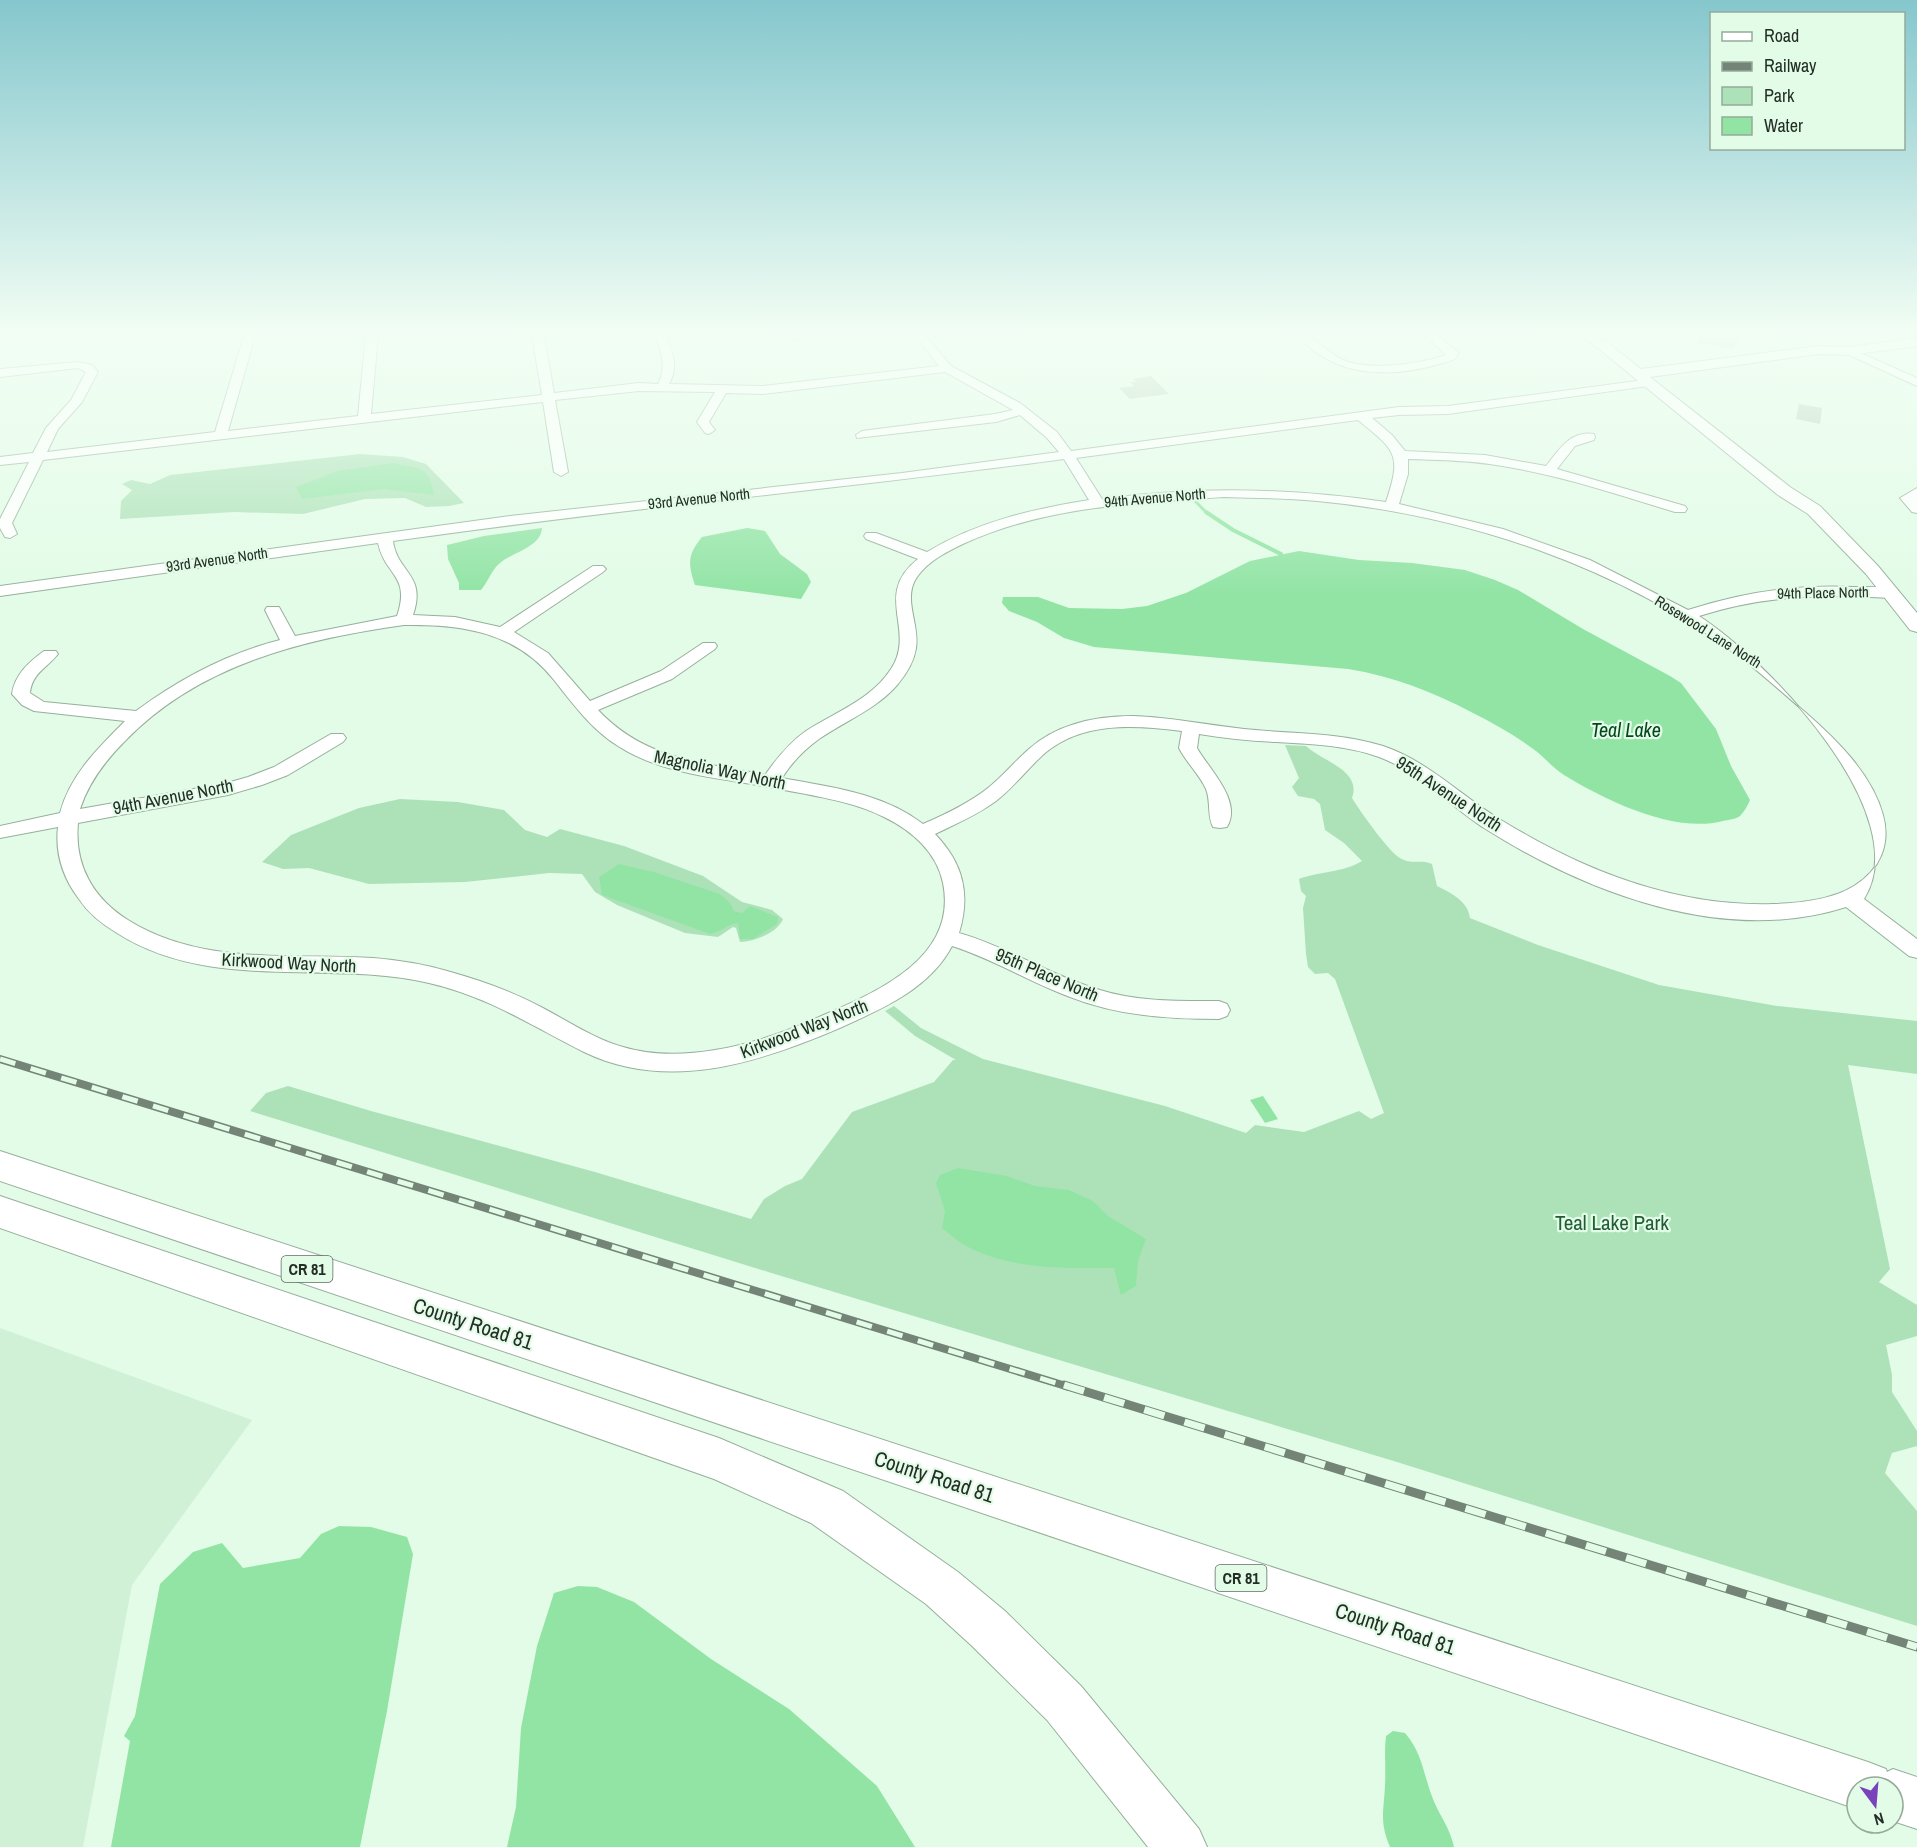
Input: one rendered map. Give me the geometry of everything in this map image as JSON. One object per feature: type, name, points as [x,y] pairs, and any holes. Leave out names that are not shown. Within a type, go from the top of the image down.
[{"type":"highway","name":"County Road 81","points":[[0,1166],[1845,1779]]},
{"type":"highway","name":"CR 81","points":[[0,1212],[708,1455],[827,1507],[942,1588],[1026,1663],[1064,1703],[1180,1847]]},
{"type":"main road","points":[[1711,422],[1809,495],[1814,510],[1917,626]]},
{"type":"street","points":[[10,534],[5,523],[57,422]]},
{"type":"street","points":[[220,436],[224,422]]},
{"type":"street","points":[[0,461],[344,422]]},
{"type":"street","points":[[552,422],[561,472]]},
{"type":"street","points":[[703,422],[709,430]]},
{"type":"street","points":[[862,435],[963,422]]},
{"type":"street","points":[[1036,422],[1052,435],[1068,455],[1098,503]]},
{"type":"street","name":"93rd Avenue North","points":[[0,591],[590,510],[867,481],[1314,422]]},
{"type":"street","points":[[1368,422],[1390,441],[1401,455],[1404,464],[1391,507]]},
{"type":"street","points":[[1549,471],[1570,443],[1589,437]]},
{"type":"street","points":[[1401,455],[1464,457],[1549,471],[1680,509]]},
{"type":"street","points":[[1917,492],[1907,498],[1917,509]]},
{"type":"street","name":"94th Avenue North","points":[[770,782],[797,747],[866,704],[885,689],[898,673],[906,657],[910,640],[903,595],[907,582],[915,570],[929,558],[971,536],[1006,522],[1053,511],[1098,503],[1185,494],[1252,493],[1321,497],[1391,507]]},
{"type":"street","name":"Rosewood Lane North","points":[[1391,507],[1469,524],[1558,553],[1602,572],[1687,615],[1746,654],[1796,692],[1851,748],[1886,794],[1897,829],[1896,845],[1890,861],[1875,882],[1850,899]]},
{"type":"street","points":[[871,536],[929,558]]},
{"type":"street","points":[[385,537],[386,553],[401,571],[410,595],[404,620]]},
{"type":"street","points":[[503,632],[598,569]]},
{"type":"street","name":"94th Place North","points":[[1687,615],[1736,600],[1770,593],[1800,591],[1890,593]]},
{"type":"street","points":[[273,610],[290,641]]},
{"type":"street","name":"Magnolia Way North","points":[[404,620],[452,621],[503,632],[534,650],[548,662],[610,734],[628,746],[651,756],[677,764],[875,805],[900,816],[924,831],[943,855],[952,875],[955,910],[948,937]]},
{"type":"street","name":"Kirkwood Way North","points":[[404,620],[329,631],[290,641],[227,664],[195,681],[139,717],[93,764],[80,786],[67,818],[67,850],[71,869],[86,893],[106,916],[134,935],[170,950],[213,959],[261,964],[404,970],[450,979],[492,993],[533,1012],[601,1051],[628,1058],[664,1063],[700,1062],[735,1056],[771,1045],[854,1012],[902,988],[931,962],[948,937]]},
{"type":"street","points":[[587,708],[660,680],[681,668],[709,646]]},
{"type":"street","points":[[50,654],[33,668],[22,684],[21,694],[28,701],[40,707],[56,710],[139,717]]},
{"type":"street","name":"95th Avenue North","points":[[924,831],[988,798],[1046,744],[1064,733],[1093,725],[1134,721],[1249,735],[1344,743],[1387,754],[1408,764],[1488,822],[1529,846],[1574,868],[1663,900],[1704,909],[1745,913],[1818,908],[1850,899]]},
{"type":"street","points":[[1191,728],[1188,748],[1218,792],[1221,801],[1220,822]]},
{"type":"street","name":"94th Avenue North","points":[[0,832],[228,789],[281,771],[337,738]]},
{"type":"street","points":[[1850,899],[1917,950]]},
{"type":"street","name":"95th Place North","points":[[948,937],[1001,955],[1096,998],[1132,1007],[1219,1010]]},
{"type":"shaded area","points":[[0,1328],[252,1420],[132,1585],[83,1847],[0,1847]]},
{"type":"green space","points":[[360,454],[403,457],[426,464],[464,503],[426,507],[405,498],[365,499],[303,514],[234,512],[120,519],[121,501],[132,490],[122,484],[131,480],[150,484],[170,475]]},
{"type":"green space","name":"Teal Lake Park","points":[[1285,745],[1306,746],[1346,773],[1354,788],[1352,798],[1389,848],[1404,860],[1432,864],[1437,886],[1462,902],[1470,918],[1538,945],[1659,985],[1777,1006],[1917,1021],[1917,1074],[1848,1065],[1890,1269],[1879,1282],[1917,1305],[1917,1336],[1886,1345],[1892,1375],[1892,1392],[1917,1431],[1917,1446],[1892,1453],[1885,1473],[1917,1511],[1917,1626],[1397,1462],[778,1275],[250,1111],[266,1093],[288,1086],[595,1172],[751,1219],[764,1199],[802,1179],[852,1112],[934,1082],[953,1060],[956,1060],[915,1036],[885,1011],[894,1006],[921,1028],[983,1059],[1165,1106],[1246,1133],[1255,1125],[1304,1132],[1359,1111],[1371,1119],[1384,1113],[1335,979],[1328,973],[1315,974],[1308,967],[1303,908],[1306,896],[1301,891],[1299,879],[1347,868],[1362,861],[1344,843],[1325,830],[1320,804],[1314,799],[1298,796],[1292,787],[1299,778]]},
{"type":"green space","points":[[400,799],[458,802],[504,810],[525,830],[547,837],[560,829],[624,846],[703,876],[742,902],[772,910],[783,919],[776,928],[765,935],[740,942],[736,928],[733,927],[718,937],[685,933],[617,905],[595,892],[582,874],[549,873],[465,882],[369,884],[309,868],[283,869],[262,862],[291,835],[359,808]]},
{"type":"water","points":[[392,463],[416,467],[426,472],[434,495],[384,489],[302,499],[296,487],[338,471]]},
{"type":"water","points":[[542,528],[540,535],[532,545],[505,559],[497,566],[481,590],[459,590],[459,583],[448,559],[447,545],[484,536]]},
{"type":"water","points":[[747,528],[765,531],[780,554],[807,574],[811,582],[801,599],[695,585],[690,560],[702,537]]},
{"type":"water","name":"Teal Lake","points":[[1299,551],[1359,560],[1412,563],[1465,570],[1495,580],[1518,590],[1583,629],[1670,676],[1681,683],[1716,729],[1731,766],[1750,800],[1747,806],[1738,817],[1704,824],[1662,819],[1599,795],[1564,775],[1521,740],[1497,726],[1443,698],[1397,680],[1348,669],[1094,647],[1064,638],[1037,622],[1009,611],[1002,603],[1003,597],[1038,597],[1069,608],[1122,609],[1147,606],[1186,593],[1250,561]]},
{"type":"water","points":[[619,864],[654,872],[720,894],[730,903],[734,911],[742,913],[750,906],[778,917],[777,924],[753,939],[740,939],[738,923],[710,934],[602,895],[599,877]]},
{"type":"water","points":[[1263,1096],[1278,1119],[1265,1123],[1250,1100]]},
{"type":"water","points":[[958,1168],[1007,1176],[1035,1186],[1069,1190],[1093,1201],[1108,1216],[1146,1239],[1138,1261],[1136,1286],[1121,1295],[1114,1268],[1021,1264],[985,1255],[961,1243],[942,1228],[945,1211],[936,1183],[940,1175]]},
{"type":"water","points":[[339,1526],[371,1527],[407,1537],[413,1554],[387,1711],[360,1847],[111,1847],[130,1741],[124,1736],[135,1716],[160,1584],[193,1552],[222,1543],[243,1568],[300,1558],[321,1534]]},
{"type":"water","points":[[578,1586],[597,1587],[634,1602],[711,1659],[789,1709],[877,1786],[915,1847],[507,1847],[516,1807],[521,1728],[537,1646],[554,1593]]},
{"type":"water","points":[[1393,1731],[1405,1733],[1416,1749],[1433,1799],[1450,1833],[1454,1847],[1390,1847],[1384,1830],[1383,1816],[1386,1736]]},
{"type":"waterway","points":[[1191,497],[1206,512]]},
{"type":"waterway","points":[[1206,512],[1233,530],[1281,554]]},
{"type":"railway","points":[[0,1059],[1069,1387]]},
{"type":"railway","points":[[1064,1385],[1917,1647]]}]
